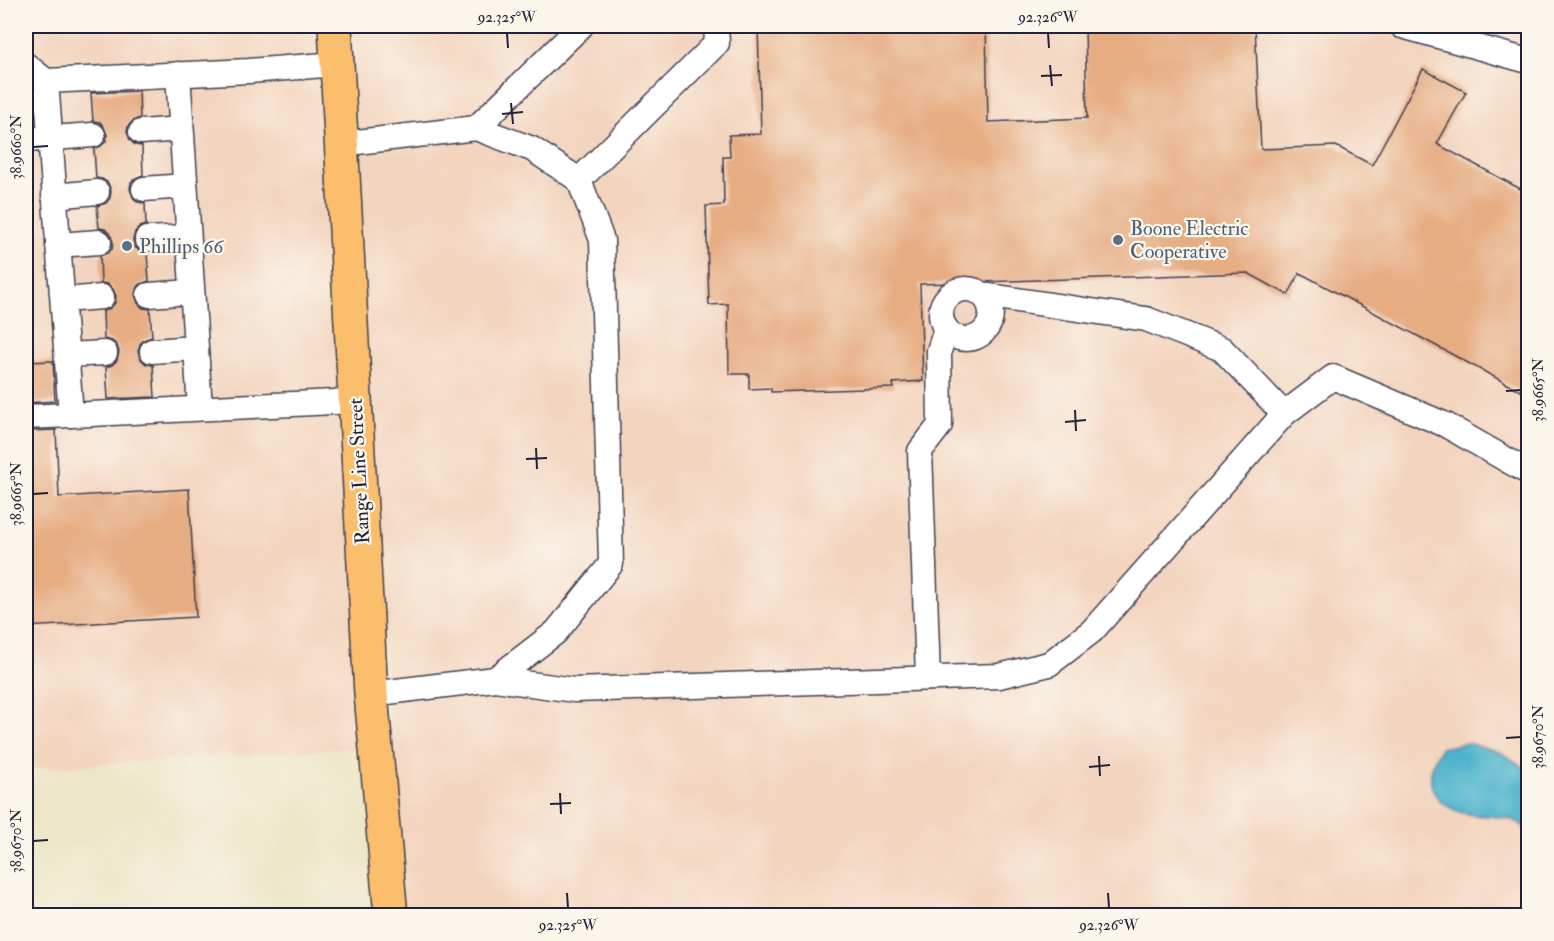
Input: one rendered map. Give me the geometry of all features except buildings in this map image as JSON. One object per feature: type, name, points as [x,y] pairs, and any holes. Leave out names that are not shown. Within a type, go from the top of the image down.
[{"type":"main road","name":"Range Line Street","points":[[335,26],[371,694],[391,915]]},
{"type":"lane","points":[[476,128],[582,26]]},
{"type":"lane","points":[[579,180],[717,43],[716,26]]},
{"type":"lane","points":[[1402,26],[1528,61]]},
{"type":"lane","points":[[36,81],[337,64]]},
{"type":"lane","points":[[26,65],[36,81],[50,138],[71,415]]},
{"type":"lane","points":[[178,74],[200,408]]},
{"type":"lane","points":[[340,144],[476,128],[532,149],[579,180],[602,240],[611,564],[556,632],[495,679]]},
{"type":"lane","points":[[141,132],[181,129]]},
{"type":"lane","points":[[26,140],[93,135]]},
{"type":"lane","points":[[144,189],[185,186]]},
{"type":"lane","points":[[54,196],[97,192]]},
{"type":"lane","points":[[147,239],[188,237]]},
{"type":"lane","points":[[58,245],[99,242]]},
{"type":"lane","points":[[967,289],[975,290],[983,295],[988,302],[991,318],[983,334],[975,338],[958,338],[942,322],[942,306],[952,293],[967,289]]},
{"type":"lane","points":[[149,295],[191,292]]},
{"type":"lane","points":[[983,295],[1146,319],[1222,350],[1284,414]]},
{"type":"lane","points":[[63,300],[102,297]]},
{"type":"lane","points":[[928,678],[920,451],[940,425],[939,351],[946,328]]},
{"type":"lane","points":[[152,351],[195,348]]},
{"type":"lane","points":[[67,355],[105,353]]},
{"type":"lane","points":[[371,694],[495,679],[574,690],[999,676],[1048,664],[1092,631],[1284,414],[1333,377],[1446,425],[1528,472]]},
{"type":"lane","points":[[26,417],[355,401]]},
{"type":"shaded area","points":[[26,26],[332,26],[370,747],[26,769]]},
{"type":"shaded area","points":[[344,26],[1528,26],[1528,915],[401,915]]},
{"type":"water","points":[[1467,743],[1502,753],[1528,770],[1528,831],[1522,825],[1506,818],[1472,815],[1452,809],[1436,796],[1432,788],[1432,769],[1441,748]]},
{"type":"place","name":"Boone Electric Cooperative","points":[[1118,240]]},
{"type":"place","name":"Phillips 66","points":[[127,246]]}]
